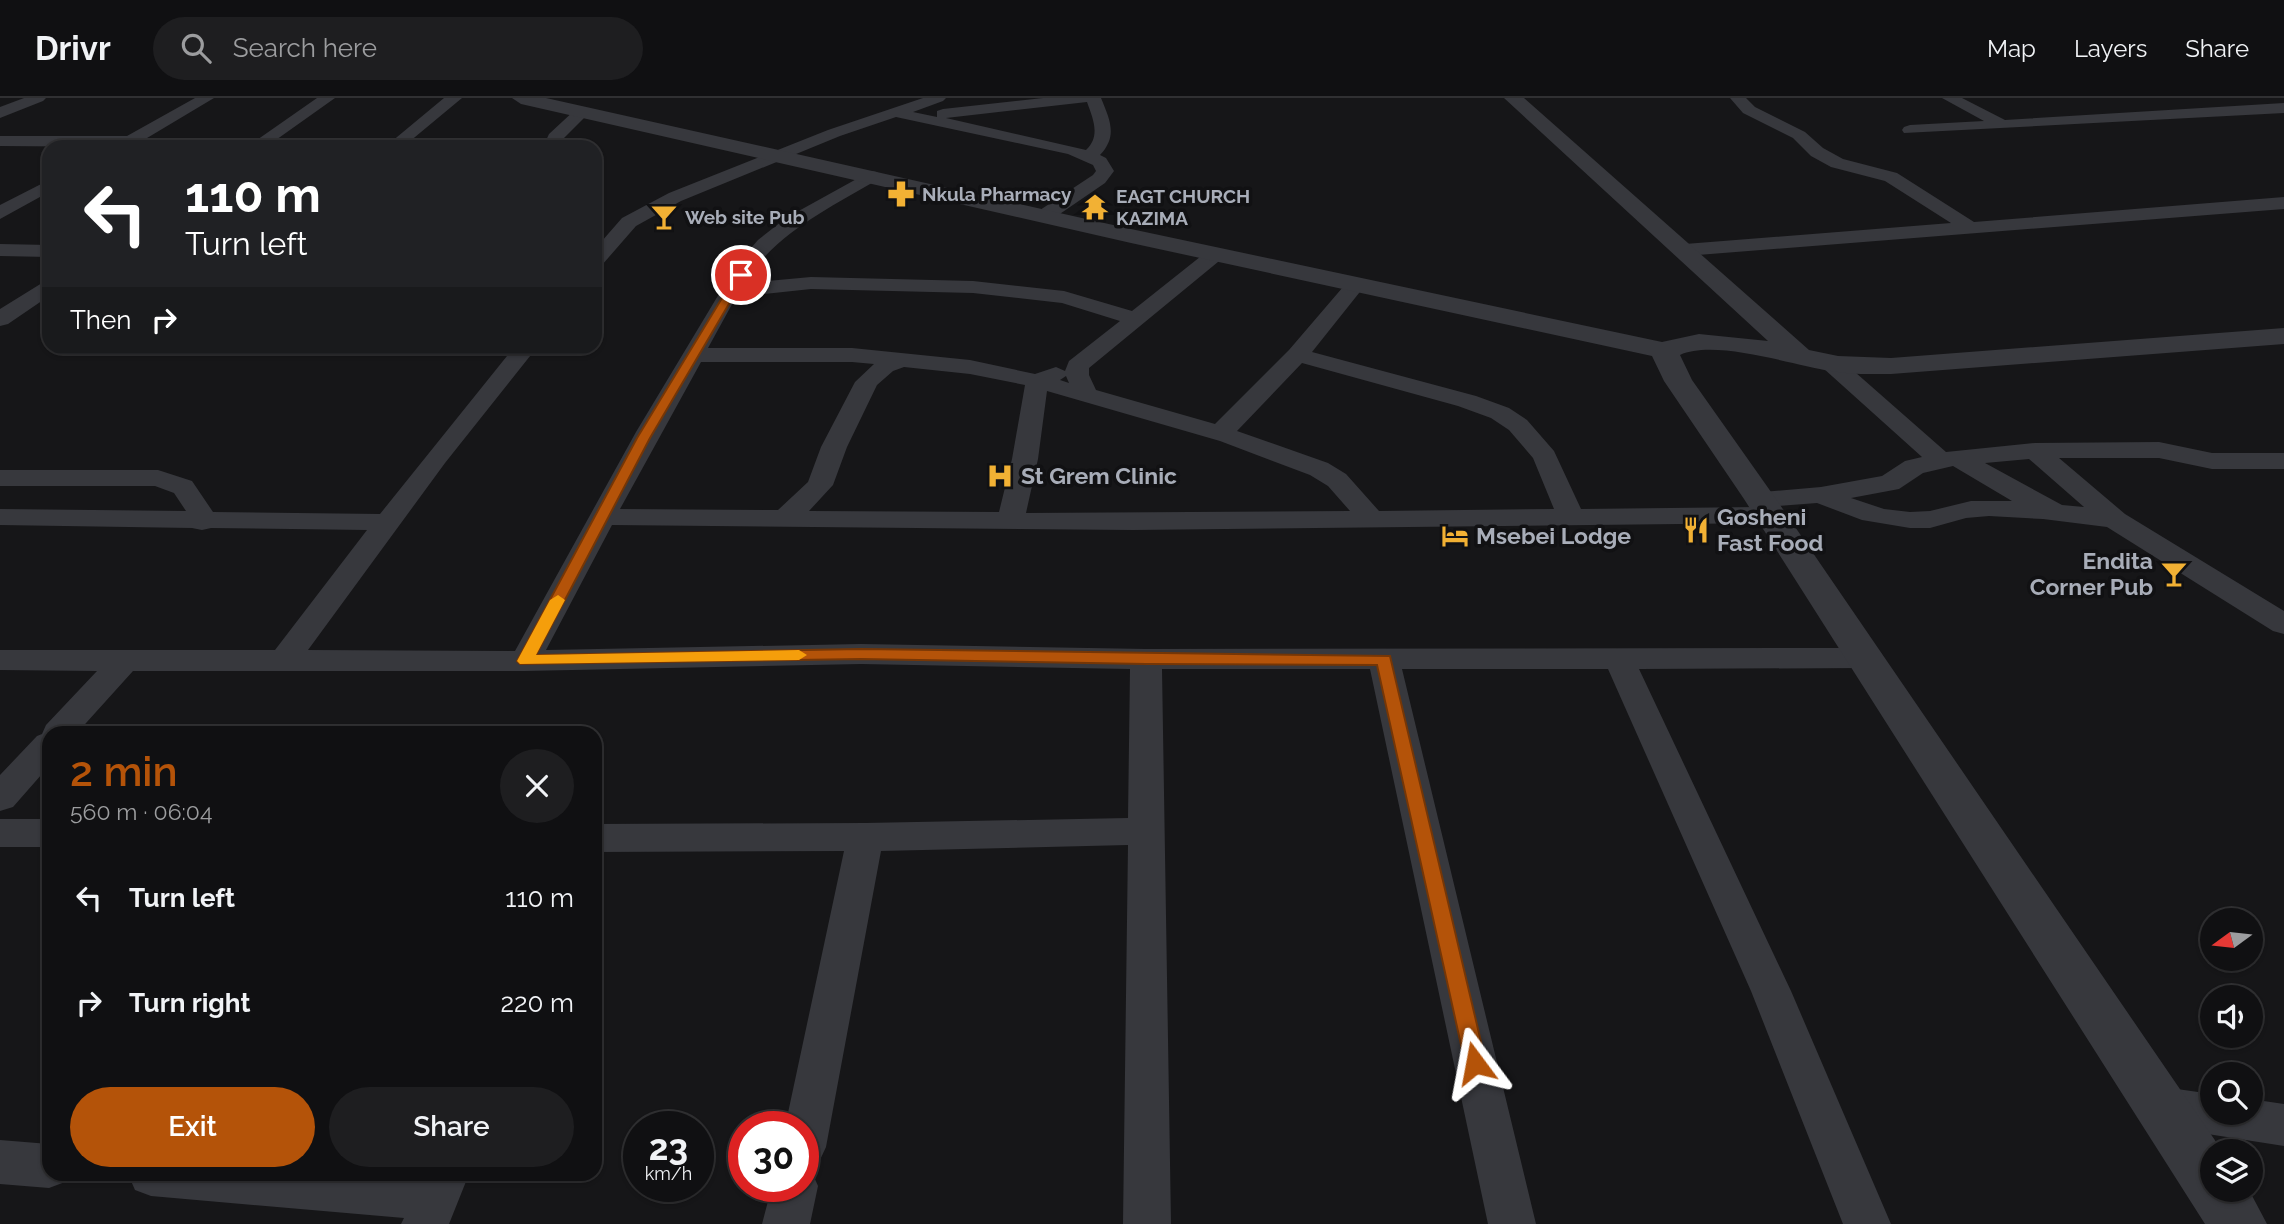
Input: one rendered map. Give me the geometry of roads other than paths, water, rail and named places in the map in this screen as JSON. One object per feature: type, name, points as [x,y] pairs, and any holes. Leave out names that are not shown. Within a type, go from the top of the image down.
[{"type":"street","points":[[0,113],[38,98]]},
{"type":"street","points":[[132,140],[206,98]]},
{"type":"street","points":[[265,140],[327,98]]},
{"type":"street","points":[[402,140],[454,98]]},
{"type":"street","points":[[604,239],[645,212],[773,156],[938,98]]},
{"type":"street","points":[[921,118],[1084,98]]},
{"type":"street","points":[[1089,156],[1102,145],[1105,131],[1093,98]]},
{"type":"street","points":[[1513,98],[1685,250],[1815,358],[1950,459],[2060,512]]},
{"type":"street","points":[[1738,98],[1749,110],[1799,135],[1817,152],[1837,163],[1891,177],[1971,228]]},
{"type":"street","points":[[1950,98],[2003,124]]},
{"type":"street","points":[[536,99],[773,156],[1665,351],[1684,343],[1708,343],[1891,366],[2284,336]]},
{"type":"street","points":[[1910,130],[2284,108]]},
{"type":"street","points":[[554,140],[582,112]]},
{"type":"street","points":[[894,112],[1073,150],[1100,162],[1105,171],[1099,180],[1044,216]]},
{"type":"street","points":[[0,141],[42,142]]},
{"type":"street","points":[[525,661],[644,438],[753,257],[770,240],[871,176]]},
{"type":"street","points":[[0,188],[42,187]]},
{"type":"street","points":[[0,213],[42,189]]},
{"type":"street","points":[[1685,250],[2284,203]]},
{"type":"street","points":[[0,250],[42,251]]},
{"type":"street","points":[[1037,381],[1077,366],[1134,318],[1177,288],[1217,253]]},
{"type":"street","points":[[735,284],[909,284],[1019,290],[1064,297],[1134,318]]},
{"type":"street","points":[[1228,426],[1297,355],[1356,284]]},
{"type":"street","points":[[0,319],[42,292]]},
{"type":"street","points":[[25,303],[42,303]]},
{"type":"street","points":[[1665,351],[1667,362],[1678,381],[2200,1166]]},
{"type":"street","points":[[284,660],[388,522],[521,354]]},
{"type":"street","points":[[693,355],[852,355],[971,367],[1037,381],[1185,424],[1228,426],[1337,480],[1372,520]]},
{"type":"street","points":[[852,355],[862,388]]},
{"type":"street","points":[[1297,355],[1467,401],[1500,413],[1518,425],[1545,456],[1571,518]]},
{"type":"street","points":[[785,519],[820,485],[834,447],[862,388],[877,372],[902,360]]},
{"type":"street","points":[[1077,366],[1077,375],[1087,396]]},
{"type":"street","points":[[1011,521],[1025,459],[1037,381]]},
{"type":"street","points":[[602,517],[1011,521],[1571,518],[1764,507],[1890,483],[1914,467],[1950,459],[2035,451],[2158,450],[2212,461],[2284,461]]},
{"type":"street","points":[[2035,451],[2115,520],[2284,624]]},
{"type":"street","points":[[0,478],[158,478],[183,487],[199,508],[202,522]]},
{"type":"street","points":[[820,485],[852,520]]},
{"type":"street","points":[[1821,495],[1853,509],[1889,519],[1926,520],[1971,509],[2060,512],[2115,520]]},
{"type":"street","points":[[0,517],[112,517],[202,522],[388,522]]},
{"type":"street","points":[[0,660],[525,661],[861,654],[1146,659],[1864,659]]},
{"type":"street","points":[[1146,659],[1147,1224]]},
{"type":"street","points":[[1619,659],[1771,991],[1867,1224]]},
{"type":"street","points":[[1384,660],[1512,1224]]},
{"type":"street","points":[[64,726],[124,661]]},
{"type":"street","points":[[0,797],[42,752]]},
{"type":"street","points":[[602,838],[866,837],[1146,831]]},
{"type":"street","points":[[0,833],[42,833]]},
{"type":"street","points":[[810,1111],[866,837]]},
{"type":"street","points":[[2162,1107],[2284,1125]]},
{"type":"street","points":[[0,1163],[42,1166]]},
{"type":"street","points":[[231,1181],[436,1199]]},
{"type":"street","points":[[786,1224],[791,1202]]},
{"type":"street","points":[[2224,1202],[2238,1224]]},
{"type":"place","name":"Nkula Pharmacy","points":[[901,194]]},
{"type":"place","name":"EAGT CHURCH KAZIMA","points":[[1095,207]]},
{"type":"place","name":"Web site Pub","points":[[664,217]]},
{"type":"place","name":"St Grem Clinic","points":[[1000,476]]},
{"type":"place","name":"Gosheni Fast Food","points":[[1696,530]]},
{"type":"place","name":"Msebei Lodge","points":[[1455,536]]},
{"type":"place","name":"Endita Corner Pub","points":[[2174,574]]}]
